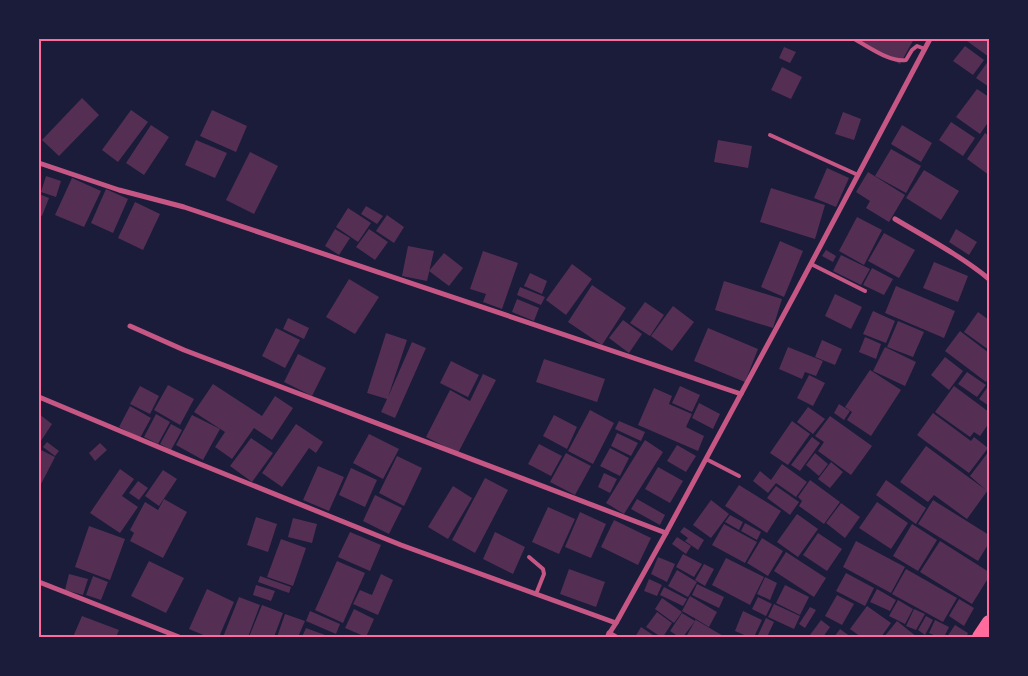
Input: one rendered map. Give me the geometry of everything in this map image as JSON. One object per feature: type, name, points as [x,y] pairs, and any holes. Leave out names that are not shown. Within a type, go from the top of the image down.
[{"type":"highway","points":[[979,637],[989,622]]},
{"type":"street","points":[[616,637],[608,635],[706,459],[930,39]]},
{"type":"street","points":[[39,162],[119,190],[184,206],[741,394]]},
{"type":"street","points":[[895,219],[978,270],[989,279]]},
{"type":"street","points":[[130,326],[184,350],[666,533]]},
{"type":"street","points":[[39,397],[401,545],[616,623]]},
{"type":"street","points":[[39,582],[179,637]]},
{"type":"lane","points":[[854,39],[899,61],[906,60],[917,46],[925,49]]},
{"type":"lane","points":[[770,135],[858,175]]},
{"type":"lane","points":[[811,264],[865,291]]},
{"type":"lane","points":[[706,459],[739,476]]},
{"type":"lane","points":[[528,558],[543,569],[544,574],[536,594]]},
{"type":"building","points":[[853,39],[914,39],[900,64]]},
{"type":"building","points":[[969,39],[989,39],[989,57],[967,41]]},
{"type":"building","points":[[965,46],[984,60],[973,75],[953,61]]},
{"type":"building","points":[[784,47],[796,52],[790,63],[779,58]]},
{"type":"building","points":[[989,60],[989,87],[976,78]]},
{"type":"building","points":[[782,67],[802,77],[791,99],[771,90]]},
{"type":"building","points":[[977,89],[989,97],[989,121],[980,134],[956,117]]},
{"type":"building","points":[[82,98],[99,115],[59,156],[42,140]]},
{"type":"building","points":[[131,110],[148,122],[118,162],[102,150]]},
{"type":"building","points":[[212,110],[247,126],[236,152],[200,136]]},
{"type":"building","points":[[843,112],[861,119],[854,140],[835,134]]},
{"type":"building","points":[[951,122],[975,138],[963,156],[939,140]]},
{"type":"building","points":[[151,125],[169,137],[144,175],[126,163]]},
{"type":"building","points":[[902,125],[932,143],[921,162],[891,144]]},
{"type":"building","points":[[985,133],[989,136],[989,175],[967,159]]},
{"type":"building","points":[[196,140],[227,153],[215,178],[185,165]]},
{"type":"building","points":[[718,140],[752,146],[748,168],[714,162]]},
{"type":"building","points":[[891,149],[921,166],[906,193],[875,176]]},
{"type":"building","points":[[250,152],[278,166],[254,214],[226,200]]},
{"type":"building","points":[[827,168],[849,178],[836,207],[814,198]]},
{"type":"building","points":[[924,170],[959,191],[941,220],[906,198]]},
{"type":"building","points":[[868,172],[905,195],[889,222],[866,208],[870,201],[856,192]]},
{"type":"building","points":[[46,176],[61,181],[56,197],[41,192]]},
{"type":"building","points":[[72,178],[101,191],[84,227],[55,215]]},
{"type":"building","points":[[771,188],[825,205],[815,239],[760,222]]},
{"type":"building","points":[[106,189],[128,199],[113,233],[91,223]]},
{"type":"building","points":[[39,194],[49,198],[42,216],[39,215]]},
{"type":"building","points":[[135,202],[160,214],[143,250],[118,238]]},
{"type":"building","points":[[366,206],[383,216],[377,224],[361,214]]},
{"type":"building","points":[[348,208],[371,223],[358,242],[336,227]]},
{"type":"building","points":[[387,215],[404,227],[394,243],[376,231]]},
{"type":"building","points":[[857,217],[882,230],[864,265],[839,251]]},
{"type":"building","points":[[335,229],[350,238],[339,255],[325,246]]},
{"type":"building","points":[[369,229],[388,242],[375,260],[356,247]]},
{"type":"building","points":[[956,229],[977,242],[969,255],[949,242]]},
{"type":"building","points":[[884,233],[915,250],[899,278],[868,261]]},
{"type":"building","points":[[780,241],[803,251],[784,297],[761,287]]},
{"type":"building","points":[[408,246],[434,251],[427,281],[402,276]]},
{"type":"building","points":[[826,250],[836,256],[833,262],[822,256]]},
{"type":"building","points":[[483,251],[518,263],[502,309],[483,302],[486,294],[470,289]]},
{"type":"building","points":[[444,253],[463,268],[449,286],[429,271]]},
{"type":"building","points":[[841,255],[870,269],[861,285],[833,271]]},
{"type":"building","points":[[934,262],[968,276],[958,302],[923,288]]},
{"type":"building","points":[[572,264],[592,279],[566,315],[546,300]]},
{"type":"building","points":[[872,268],[893,279],[884,295],[863,285]]},
{"type":"building","points":[[530,273],[547,281],[542,294],[524,286]]},
{"type":"building","points":[[349,279],[379,297],[355,334],[326,317]]},
{"type":"building","points":[[724,281],[782,299],[773,328],[715,310]]},
{"type":"building","points":[[592,285],[626,308],[602,345],[568,322]]},
{"type":"building","points":[[896,286],[955,311],[944,338],[885,313]]},
{"type":"building","points":[[520,287],[545,297],[541,305],[517,295]]},
{"type":"building","points":[[835,294],[862,307],[851,329],[825,316]]},
{"type":"building","points":[[517,299],[539,308],[534,321],[512,312]]},
{"type":"building","points":[[645,302],[664,315],[650,336],[630,323]]},
{"type":"building","points":[[673,306],[694,322],[672,351],[651,336]]},
{"type":"building","points":[[873,311],[895,321],[886,343],[863,334]]},
{"type":"building","points":[[978,312],[989,320],[989,350],[964,332]]},
{"type":"building","points":[[288,318],[309,328],[304,339],[283,329]]},
{"type":"building","points":[[623,320],[642,334],[629,353],[609,338]]},
{"type":"building","points":[[898,321],[924,332],[913,357],[887,347]]},
{"type":"building","points":[[276,328],[300,340],[285,368],[262,356]]},
{"type":"building","points":[[708,328],[758,349],[745,382],[694,361]]},
{"type":"building","points":[[960,331],[989,353],[989,377],[986,382],[945,351]]},
{"type":"building","points":[[386,333],[407,340],[388,397],[412,342],[426,348],[395,418],[381,412],[387,399],[367,393]]},
{"type":"building","points":[[865,337],[881,344],[876,359],[859,352]]},
{"type":"building","points":[[822,340],[842,349],[835,365],[815,357]]},
{"type":"building","points":[[788,347],[823,361],[816,376],[805,372],[802,379],[779,369]]},
{"type":"building","points":[[885,347],[916,362],[905,386],[873,371]]},
{"type":"building","points":[[298,354],[326,368],[312,396],[284,382]]},
{"type":"building","points":[[945,357],[963,371],[949,390],[931,375]]},
{"type":"building","points":[[544,359],[605,379],[597,402],[536,382]]},
{"type":"building","points":[[451,361],[479,375],[468,397],[440,383]]},
{"type":"building","points":[[870,370],[901,390],[871,436],[847,420],[852,412],[845,407]]},
{"type":"building","points":[[967,372],[986,385],[977,397],[958,384]]},
{"type":"building","points":[[483,374],[496,380],[458,453],[426,437],[450,390],[470,401]]},
{"type":"building","points":[[809,375],[825,383],[813,406],[797,398]]},
{"type":"building","points":[[213,384],[262,416],[275,396],[293,408],[272,440],[254,428],[232,459],[215,447],[225,432],[194,412]]},
{"type":"building","points":[[168,385],[194,399],[180,425],[154,410]]},
{"type":"building","points":[[989,385],[989,406],[979,399]]},
{"type":"building","points":[[140,386],[159,396],[150,414],[130,404]]},
{"type":"building","points":[[680,386],[700,395],[692,412],[672,403]]},
{"type":"building","points":[[954,386],[989,412],[989,423],[980,436],[974,432],[970,437],[935,412]]},
{"type":"building","points":[[654,388],[672,396],[669,404],[692,414],[686,427],[704,436],[698,451],[638,425]]},
{"type":"building","points":[[699,403],[720,414],[713,429],[692,418]]},
{"type":"building","points":[[839,404],[850,411],[844,420],[834,413]]},
{"type":"building","points":[[130,406],[151,418],[140,438],[119,427]]},
{"type":"building","points":[[808,407],[825,419],[813,434],[797,422]]},
{"type":"building","points":[[590,410],[614,423],[593,464],[568,451]]},
{"type":"building","points":[[933,413],[971,441],[974,437],[988,448],[969,473],[917,435]]},
{"type":"building","points":[[39,414],[52,424],[39,444]]},
{"type":"building","points":[[156,414],[170,422],[158,444],[144,437]]},
{"type":"building","points":[[192,415],[220,429],[203,460],[176,445]]},
{"type":"building","points":[[554,415],[577,427],[567,449],[543,436]]},
{"type":"building","points":[[830,416],[872,446],[851,475],[818,451],[824,442],[815,436]]},
{"type":"building","points":[[619,421],[645,432],[641,441],[615,429]]},
{"type":"building","points":[[792,421],[810,434],[788,465],[770,453]]},
{"type":"building","points":[[171,424],[182,430],[171,450],[160,444]]},
{"type":"building","points":[[296,424],[323,442],[316,453],[309,448],[282,487],[262,473]]},
{"type":"building","points":[[617,433],[638,443],[631,456],[611,446]]},
{"type":"building","points":[[369,434],[399,449],[383,479],[353,463]]},
{"type":"building","points":[[812,437],[820,443],[800,471],[791,465]]},
{"type":"building","points":[[251,438],[273,453],[252,482],[230,466]]},
{"type":"building","points":[[645,440],[663,452],[624,514],[606,503]]},
{"type":"building","points":[[47,442],[59,451],[55,456],[43,447]]},
{"type":"building","points":[[100,443],[107,450],[95,461],[89,453]]},
{"type":"building","points":[[539,444],[562,456],[551,476],[528,464]]},
{"type":"building","points":[[677,445],[696,456],[686,472],[667,461]]},
{"type":"building","points":[[926,446],[986,490],[970,476],[989,451],[989,491],[967,519],[934,495],[928,502],[900,482]]},
{"type":"building","points":[[610,448],[629,458],[620,476],[600,466]]},
{"type":"building","points":[[39,449],[55,457],[39,488]]},
{"type":"building","points":[[566,453],[591,466],[575,495],[550,482]]},
{"type":"building","points":[[815,453],[828,464],[819,476],[806,465]]},
{"type":"building","points":[[397,456],[422,468],[404,506],[379,493]]},
{"type":"building","points":[[831,462],[843,472],[830,488],[818,479]]},
{"type":"building","points":[[782,464],[807,482],[796,497],[776,483],[768,493],[753,481],[760,471],[771,480]]},
{"type":"building","points":[[318,466],[344,477],[329,511],[303,500]]},
{"type":"building","points":[[658,467],[683,481],[670,503],[645,489]]},
{"type":"building","points":[[351,468],[377,480],[365,507],[339,495]]},
{"type":"building","points":[[120,469],[134,479],[122,496],[138,507],[120,533],[90,513]]},
{"type":"building","points":[[163,470],[177,479],[159,506],[145,496]]},
{"type":"building","points":[[604,473],[617,479],[610,493],[598,487]]},
{"type":"building","points":[[485,478],[508,490],[475,553],[452,540]]},
{"type":"building","points":[[810,480],[840,502],[824,524],[799,506],[802,501],[798,497]]},
{"type":"building","points":[[886,480],[926,508],[916,524],[876,495]]},
{"type":"building","points":[[138,481],[148,488],[139,500],[129,493]]},
{"type":"building","points":[[739,485],[781,511],[767,533],[725,506]]},
{"type":"building","points":[[453,486],[472,498],[448,539],[428,527]]},
{"type":"building","points":[[776,486],[799,502],[790,515],[767,498]]},
{"type":"building","points":[[375,495],[402,508],[389,534],[363,521]]},
{"type":"building","points":[[164,499],[187,512],[163,558],[130,541],[134,533],[130,530],[145,502],[158,510]]},
{"type":"building","points":[[637,499],[665,515],[660,525],[631,509]]},
{"type":"building","points":[[711,500],[729,514],[711,538],[693,525]]},
{"type":"building","points":[[933,500],[989,535],[989,543],[978,561],[918,524]]},
{"type":"building","points":[[877,502],[908,523],[891,549],[859,528]]},
{"type":"building","points":[[841,503],[860,517],[845,538],[826,523]]},
{"type":"building","points":[[548,507],[575,519],[559,554],[532,542]]},
{"type":"building","points":[[580,512],[606,524],[591,558],[565,547]]},
{"type":"building","points":[[797,514],[818,529],[798,557],[777,542]]},
{"type":"building","points":[[730,515],[743,522],[739,530],[725,522]]},
{"type":"building","points":[[256,517],[277,524],[268,552],[247,545]]},
{"type":"building","points":[[293,518],[317,524],[312,543],[288,537]]},
{"type":"building","points":[[614,520],[651,538],[638,565],[601,547]]},
{"type":"building","points":[[745,523],[761,532],[757,540],[741,531]]},
{"type":"building","points":[[724,524],[757,542],[745,563],[712,545]]},
{"type":"building","points":[[912,524],[937,540],[918,571],[893,556]]},
{"type":"building","points":[[89,526],[125,539],[110,580],[75,567]]},
{"type":"building","points":[[684,527],[704,540],[698,550],[685,541],[688,538],[680,532]]},
{"type":"building","points":[[350,532],[381,545],[370,571],[338,557]]},
{"type":"building","points":[[495,532],[525,547],[513,574],[483,559]]},
{"type":"building","points":[[818,533],[842,549],[827,571],[803,555]]},
{"type":"building","points":[[677,537],[691,546],[686,554],[672,544]]},
{"type":"building","points":[[762,538],[783,551],[768,576],[747,563]]},
{"type":"building","points":[[281,539],[306,548],[293,586],[267,577]]},
{"type":"building","points":[[856,541],[905,567],[891,593],[843,567]]},
{"type":"building","points":[[940,541],[989,572],[989,577],[972,604],[920,572]]},
{"type":"building","points":[[786,552],[826,578],[814,597],[774,571]]},
{"type":"building","points":[[683,554],[702,564],[694,577],[676,567]]},
{"type":"building","points":[[658,557],[675,564],[667,582],[651,574]]},
{"type":"building","points":[[726,558],[764,577],[750,605],[712,585]]},
{"type":"building","points":[[149,561],[184,578],[166,613],[131,596]]},
{"type":"building","points":[[337,561],[365,573],[343,623],[315,610]]},
{"type":"building","points":[[704,564],[714,569],[705,586],[695,580]]},
{"type":"building","points":[[569,569],[605,582],[596,607],[560,594]]},
{"type":"building","points":[[906,569],[957,598],[943,622],[892,594]]},
{"type":"building","points":[[677,570],[697,582],[688,597],[668,586]]},
{"type":"building","points":[[846,573],[874,588],[865,606],[836,591]]},
{"type":"building","points":[[69,574],[88,579],[83,595],[65,590]]},
{"type":"building","points":[[381,574],[393,580],[378,615],[353,604],[360,590],[372,595]]},
{"type":"building","points":[[93,576],[108,582],[101,600],[86,595]]},
{"type":"building","points":[[260,576],[291,587],[289,593],[258,582]]},
{"type":"building","points":[[765,577],[777,583],[770,600],[757,594]]},
{"type":"building","points":[[649,579],[662,585],[657,596],[644,591]]},
{"type":"building","points":[[697,584],[724,597],[719,608],[692,595]]},
{"type":"building","points":[[256,585],[275,591],[271,601],[253,595]]},
{"type":"building","points":[[785,585],[809,597],[800,615],[776,603]]},
{"type":"building","points":[[664,587],[687,599],[683,606],[660,595]]},
{"type":"building","points":[[207,589],[234,602],[219,637],[208,637],[189,629]]},
{"type":"building","points":[[877,589],[896,600],[890,611],[870,602]]},
{"type":"building","points":[[837,595],[854,604],[842,625],[825,616]]},
{"type":"building","points":[[690,596],[717,612],[709,627],[682,611]]},
{"type":"building","points":[[239,597],[260,605],[248,637],[223,637]]},
{"type":"building","points":[[758,597],[772,604],[766,616],[752,609]]},
{"type":"building","points":[[662,598],[682,612],[674,623],[655,609]]},
{"type":"building","points":[[959,599],[974,608],[964,626],[949,616]]},
{"type":"building","points":[[898,600],[913,609],[905,624],[889,616]]},
{"type":"building","points":[[774,604],[800,616],[794,629],[768,617]]},
{"type":"building","points":[[262,605],[283,613],[274,637],[249,637]]},
{"type":"building","points":[[867,606],[891,623],[881,637],[861,637],[850,629]]},
{"type":"building","points":[[810,607],[816,610],[805,628],[799,624]]},
{"type":"building","points":[[354,609],[374,619],[366,637],[345,628]]},
{"type":"building","points":[[914,609],[925,614],[916,630],[906,626]]},
{"type":"building","points":[[310,611],[340,624],[336,634],[306,621]]},
{"type":"building","points":[[743,611],[762,620],[754,637],[749,637],[735,631]]},
{"type":"building","points":[[657,612],[672,623],[663,637],[646,627]]},
{"type":"building","points":[[682,613],[695,621],[683,637],[679,637],[670,631]]},
{"type":"building","points":[[285,614],[305,621],[298,637],[277,637]]},
{"type":"building","points":[[82,616],[119,630],[116,637],[73,637]]},
{"type":"building","points":[[926,616],[933,620],[925,635],[918,630]]},
{"type":"building","points":[[766,618],[774,622],[767,637],[761,637],[758,635]]},
{"type":"building","points":[[696,620],[725,637],[686,637]]},
{"type":"building","points":[[821,620],[830,627],[823,637],[813,637],[810,635]]},
{"type":"building","points":[[935,620],[949,627],[944,637],[938,637],[929,633]]},
{"type":"building","points":[[897,621],[917,637],[884,637]]},
{"type":"building","points":[[955,625],[968,633],[966,637],[947,637]]},
{"type":"building","points":[[641,627],[656,637],[635,637]]},
{"type":"building","points":[[306,628],[325,635],[324,637],[302,637]]},
{"type":"building","points":[[840,629],[851,637],[834,637]]}]
